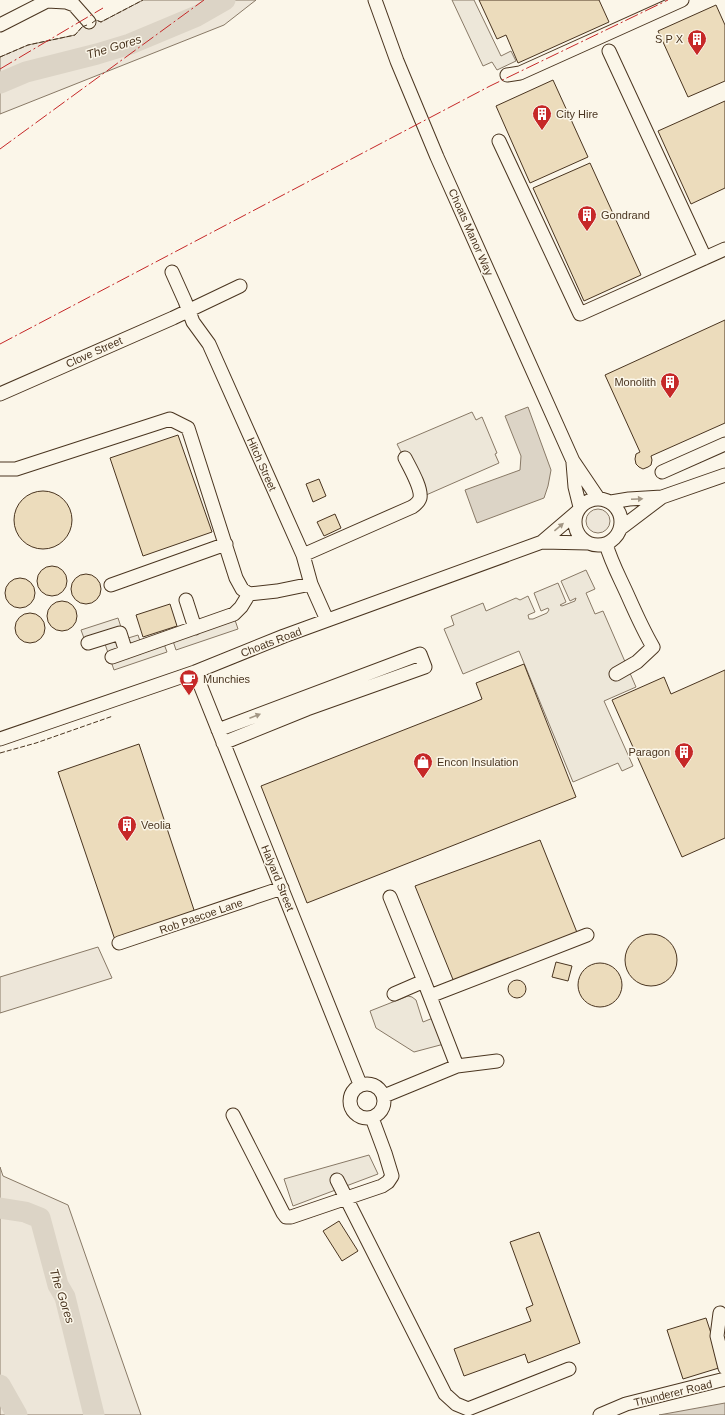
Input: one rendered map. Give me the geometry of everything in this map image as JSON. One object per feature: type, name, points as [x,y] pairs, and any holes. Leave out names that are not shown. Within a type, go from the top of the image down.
[{"type":"street","name":"Choats Manor Way","points":[[375,0],[397,61],[438,157],[573,462],[598,498]]},
{"type":"street","points":[[507,75],[520,73],[668,3],[682,0]]},
{"type":"street","points":[[0,24],[47,1],[66,2],[74,5],[88,22]]},
{"type":"street","points":[[609,51],[705,258]]},
{"type":"street","points":[[499,141],[580,314],[705,258],[723,255]]},
{"type":"street","name":"Hitch Street","points":[[172,272],[193,322],[209,344],[303,555],[311,584],[327,620]]},
{"type":"street","name":"Clove Street","points":[[0,394],[188,311],[240,286]]},
{"type":"street","points":[[0,469],[16,469],[170,419],[188,428],[236,578],[242,589],[249,594],[277,591],[311,584]]},
{"type":"street","points":[[662,472],[725,444]]},
{"type":"street","points":[[303,555],[412,508],[420,498],[419,488],[406,458]]},
{"type":"street","name":"Choats Manor Way","points":[[573,462],[579,510]]},
{"type":"street","points":[[611,502],[629,499],[662,497],[725,475]]},
{"type":"street","points":[[621,528],[662,497]]},
{"type":"street","points":[[598,498],[611,502],[617,507],[622,521],[618,535],[606,544],[600,545],[588,543],[583,539],[576,530],[575,524],[579,510],[590,500],[598,498]]},
{"type":"street","name":"Choats Road","points":[[1,735],[195,672],[284,636],[542,542],[579,510]]},
{"type":"street","name":"Choats Road","points":[[542,542],[588,543]]},
{"type":"street","points":[[111,585],[226,544]]},
{"type":"street","points":[[606,544],[610,558],[639,622],[653,647],[637,662],[616,674]]},
{"type":"street","points":[[112,657],[234,614],[241,607],[249,594]]},
{"type":"street","points":[[186,600],[195,628]]},
{"type":"street","points":[[88,643],[120,633],[126,652]]},
{"type":"street","points":[[218,730],[305,704],[425,667],[420,654],[305,704],[223,743]]},
{"type":"street","name":"Halyard Street","points":[[195,672],[360,1084]]},
{"type":"street","name":"Rob Pascoe Lane","points":[[119,944],[282,888]]},
{"type":"street","points":[[390,897],[457,1066]]},
{"type":"street","points":[[430,996],[587,935]]},
{"type":"street","points":[[394,994],[424,981]]},
{"type":"street","points":[[384,1096],[457,1066],[497,1061]]},
{"type":"street","points":[[233,1115],[286,1217],[292,1217],[382,1186],[388,1182],[392,1176],[374,1122],[357,1115],[350,1106],[350,1096],[360,1084],[372,1084],[378,1087],[384,1096],[384,1107],[374,1122]]},
{"type":"street","points":[[337,1180],[445,1394],[456,1404],[468,1408],[570,1369]]},
{"type":"street","points":[[720,1314],[717,1336],[725,1368]]},
{"type":"street","name":"Thunderer Road","points":[[600,1415],[626,1404],[725,1379]]},
{"type":"shaded area","points":[[143,0],[256,0],[224,25],[0,114],[0,57],[28,45],[75,35],[82,27],[96,20],[101,22]]},
{"type":"shaded area","points":[[452,0],[474,0],[501,56],[511,51],[516,61],[497,70],[492,62],[483,66]]},
{"type":"shaded area","points":[[528,407],[551,470],[544,498],[477,523],[465,490],[520,470],[521,456],[505,416]]},
{"type":"shaded area","points":[[472,412],[476,420],[482,417],[497,453],[495,454],[499,463],[417,499],[398,456],[402,454],[397,444]]},
{"type":"shaded area","points":[[598,509],[603,510],[609,516],[609,526],[603,532],[598,533],[593,532],[587,526],[586,521],[587,516],[593,510]]},
{"type":"shaded area","points":[[586,570],[595,589],[586,593],[595,614],[603,611],[636,687],[604,701],[633,766],[622,771],[618,763],[573,782],[519,651],[463,674],[444,629],[454,625],[451,616],[483,603],[486,611],[516,598],[520,600],[528,596],[535,612],[528,615],[529,619],[533,619],[547,613],[549,610],[548,608],[541,611],[534,593],[558,583],[566,602],[560,605],[562,606],[575,601],[576,598],[570,601],[561,581]]},
{"type":"shaded area","points":[[232,611],[238,629],[176,650],[173,641],[164,644],[167,652],[114,670],[105,644],[88,649],[81,630],[118,618],[125,639],[138,635],[140,641]]},
{"type":"shaded area","points":[[98,947],[112,978],[0,1013],[0,977]]},
{"type":"shaded area","points":[[408,996],[416,1000],[423,1022],[433,1018],[444,1044],[414,1052],[376,1028],[370,1011]]},
{"type":"shaded area","points":[[369,1155],[378,1174],[293,1206],[284,1179]]},
{"type":"shaded area","points":[[0,1167],[3,1176],[68,1205],[141,1415],[0,1415]]},
{"type":"shaded area","points":[[725,1403],[725,1415],[659,1415]]},
{"type":"building","points":[[479,0],[599,0],[609,22],[518,63],[506,35],[497,39]]},
{"type":"building","name":"S P X","points":[[716,5],[725,25],[725,81],[688,97],[658,31]]},
{"type":"building","name":"City Hire","points":[[553,80],[588,157],[530,183],[496,106]]},
{"type":"building","points":[[725,101],[725,188],[691,204],[658,131]]},
{"type":"building","name":"Gondrand","points":[[590,163],[641,275],[584,301],[533,188]]},
{"type":"building","name":"Monolith","points":[[725,320],[725,423],[651,456],[651,465],[643,469],[639,467],[636,464],[635,459],[636,454],[640,452],[605,375]]},
{"type":"building","points":[[178,435],[212,532],[143,556],[110,458]]},
{"type":"building","points":[[319,479],[326,496],[313,502],[306,484]]},
{"type":"building","points":[[43,491],[54,493],[67,504],[70,509],[72,520],[70,531],[59,544],[54,547],[43,549],[32,547],[19,536],[16,531],[14,520],[16,509],[27,496],[32,493]]},
{"type":"building","points":[[335,514],[341,528],[324,536],[317,522]]},
{"type":"building","points":[[52,566],[62,571],[67,581],[62,591],[52,596],[42,591],[37,581],[42,571]]},
{"type":"building","points":[[86,574],[96,579],[101,589],[96,599],[86,604],[76,599],[71,589],[76,579]]},
{"type":"building","points":[[20,578],[30,583],[35,593],[30,603],[20,608],[10,603],[5,593],[10,583]]},
{"type":"building","points":[[62,601],[72,606],[77,616],[72,626],[62,631],[52,626],[47,616],[52,606]]},
{"type":"building","points":[[170,604],[177,626],[143,637],[136,615]]},
{"type":"building","points":[[30,613],[40,618],[45,628],[40,638],[30,643],[20,638],[15,628],[20,618]]},
{"type":"building","name":"Encon Insulation","points":[[524,664],[576,797],[307,903],[261,786],[482,699],[476,683]]},
{"type":"building","name":"Paragon","points":[[725,670],[725,838],[682,857],[612,700],[664,677],[671,694]]},
{"type":"building","name":"Veolia","points":[[139,744],[195,913],[115,940],[58,772]]},
{"type":"building","points":[[540,840],[578,935],[454,982],[415,886]]},
{"type":"building","points":[[651,934],[661,936],[669,942],[675,950],[677,960],[675,970],[669,978],[661,984],[651,986],[641,984],[633,978],[627,970],[625,960],[627,950],[633,942],[641,936]]},
{"type":"building","points":[[556,962],[572,966],[568,981],[552,977]]},
{"type":"building","points":[[600,963],[612,967],[618,973],[622,985],[618,997],[612,1003],[600,1007],[588,1003],[582,997],[578,985],[582,973],[588,967]]},
{"type":"building","points":[[517,980],[523,983],[526,989],[523,995],[517,998],[511,995],[508,989],[511,983]]},
{"type":"building","points":[[339,1221],[358,1251],[342,1261],[323,1231]]},
{"type":"building","points":[[539,1232],[580,1343],[528,1363],[525,1354],[464,1376],[454,1349],[531,1321],[526,1308],[533,1305],[510,1242]]},
{"type":"building","points":[[706,1318],[722,1367],[683,1379],[667,1330]]},
{"type":"waterway","name":"The Gores","points":[[0,83],[26,72],[130,44],[197,16],[225,0]]},
{"type":"waterway","name":"The Gores","points":[[0,1208],[25,1212],[40,1218],[58,1285],[65,1297],[94,1415]]},
{"type":"waterway","name":"The Gores","points":[[0,1385],[17,1415]]},
{"type":"fence","points":[[92,23],[96,20],[101,22],[143,0]]},
{"type":"fence","points":[[0,57],[28,45],[75,35],[82,27],[87,25]]},
{"type":"fence","points":[[0,753],[36,743],[113,716]]},
{"type":"power","points":[[0,149],[204,0]]},
{"type":"power","points":[[0,344],[490,86],[668,0]]},
{"type":"power","points":[[0,69],[103,8]]},
{"type":"place","name":"S P X","points":[[697,56]]},
{"type":"place","name":"City Hire","points":[[542,131]]},
{"type":"place","name":"Gondrand","points":[[587,232]]},
{"type":"place","name":"Monolith","points":[[670,399]]},
{"type":"place","name":"Munchies","points":[[189,696]]},
{"type":"place","name":"Paragon","points":[[684,769]]},
{"type":"place","name":"Encon Insulation","points":[[423,779]]},
{"type":"place","name":"Veolia","points":[[127,842]]}]
